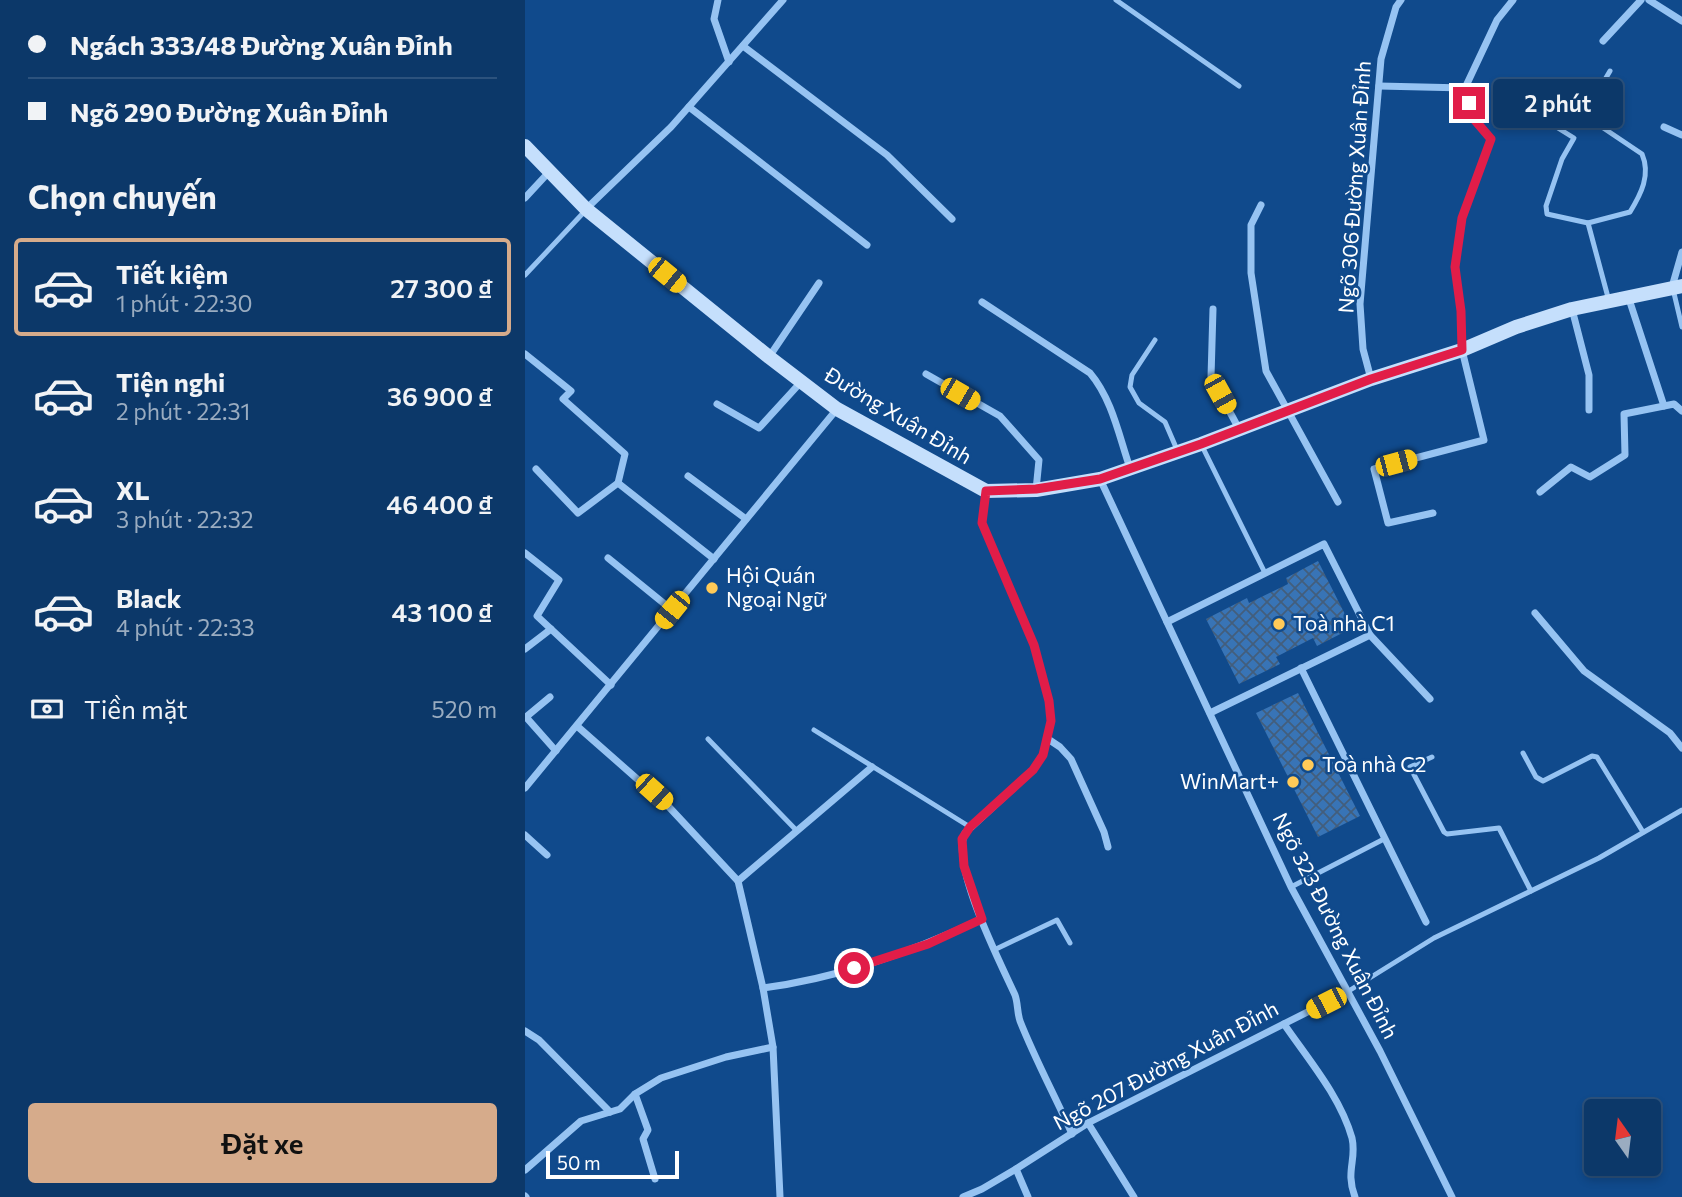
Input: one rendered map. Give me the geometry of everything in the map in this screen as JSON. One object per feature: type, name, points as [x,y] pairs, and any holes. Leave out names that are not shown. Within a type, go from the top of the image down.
[{"type":"street","points":[[717,0],[714,19],[729,61]]},
{"type":"street","points":[[586,209],[671,127],[783,0]]},
{"type":"street","name":"Ngõ 306 Đường Xuân Đỉnh","points":[[1371,379],[1363,349],[1360,304],[1381,59],[1396,7],[1401,0]]},
{"type":"street","points":[[1433,513],[1388,523],[1374,469],[1484,440],[1462,350],[1461,311],[1455,267],[1462,218],[1491,139],[1473,118],[1465,88],[1497,20],[1513,0]]},
{"type":"street","points":[[1603,41],[1641,0]]},
{"type":"street","points":[[1649,0],[1682,21]]},
{"type":"street","points":[[743,46],[887,155],[952,219]]},
{"type":"street","points":[[1378,86],[1465,88]]},
{"type":"street","points":[[689,107],[867,245]]},
{"type":"street","points":[[1664,127],[1682,135]]},
{"type":"street","name":"Đường Xuân Đỉnh","points":[[525,146],[586,209],[769,358],[837,409],[986,491],[1036,489],[1100,479],[1201,444],[1371,379],[1462,350],[1516,327],[1572,309],[1677,287]]},
{"type":"street","points":[[525,198],[550,172]]},
{"type":"street","points":[[1261,205],[1251,225],[1251,273],[1266,371],[1338,502]]},
{"type":"street","points":[[1677,287],[1682,251]]},
{"type":"street","points":[[769,358],[819,283]]},
{"type":"street","points":[[1628,296],[1664,406]]},
{"type":"street","points":[[982,302],[1090,373],[1109,406],[1130,469]]},
{"type":"street","points":[[1213,309],[1211,377],[1239,429]]},
{"type":"street","points":[[1572,309],[1589,374],[1589,411]]},
{"type":"street","points":[[525,354],[571,391],[563,399],[625,454],[618,483],[578,513],[535,469]]},
{"type":"street","points":[[926,374],[1000,416],[1020,436],[1039,460],[1036,489]]},
{"type":"street","points":[[717,404],[758,428],[801,382]]},
{"type":"street","points":[[1540,492],[1571,467],[1590,477],[1625,455],[1624,414],[1674,404],[1682,411]]},
{"type":"street","points":[[525,788],[837,409]]},
{"type":"street","points":[[688,476],[747,519]]},
{"type":"street","name":"Ngõ 323 Đường Xuân Đỉnh","points":[[1100,479],[1291,887],[1380,1051],[1452,1197]]},
{"type":"street","points":[[618,483],[714,559]]},
{"type":"street","points":[[986,491],[982,523],[1034,645],[1049,701],[1051,721],[1043,755],[1033,770],[970,827],[962,839],[962,856],[982,919],[1016,997],[1017,1012],[1072,1134]]},
{"type":"street","points":[[1167,622],[1324,544],[1370,635],[1430,699]]},
{"type":"street","points":[[525,553],[559,580],[537,616],[611,685]]},
{"type":"street","points":[[608,558],[672,610]]},
{"type":"street","points":[[1535,613],[1584,671],[1670,733],[1682,748]]},
{"type":"street","points":[[525,649],[551,629]]},
{"type":"street","points":[[1210,713],[1370,635]]},
{"type":"street","points":[[1301,668],[1426,922]]},
{"type":"street","points":[[550,697],[526,717],[556,751]]},
{"type":"street","points":[[577,726],[669,807],[738,881],[763,988],[773,1047],[780,1197]]},
{"type":"street","points":[[1048,739],[1066,752],[1071,760],[1104,832],[1108,847]]},
{"type":"street","points":[[738,881],[872,767]]},
{"type":"street","points":[[525,835],[547,855]]},
{"type":"street","points":[[763,988],[804,983],[880,961],[928,944],[982,919]]},
{"type":"street","name":"Ngõ 207 Đường Xuân Đỉnh","points":[[963,1197],[982,1189],[1088,1124],[1347,992]]},
{"type":"street","points":[[1284,1024],[1318,1073],[1346,1121],[1352,1140],[1353,1153],[1349,1174],[1355,1197]]},
{"type":"street","points":[[525,1031],[547,1048],[610,1112]]},
{"type":"street","points":[[525,1170],[581,1121],[620,1109],[635,1094],[661,1078],[773,1047]]},
{"type":"street","points":[[635,1094],[648,1130],[643,1139],[655,1179]]},
{"type":"street","points":[[1088,1124],[1133,1197]]},
{"type":"street","points":[[1016,1169],[1028,1197]]},
{"type":"lane","points":[[1116,0],[1238,86]]},
{"type":"lane","points":[[1545,120],[1574,138],[1562,159],[1546,206],[1547,214],[1588,223],[1630,212],[1647,176],[1647,165],[1642,155],[1584,115],[1610,71]]},
{"type":"lane","points":[[525,275],[586,209]]},
{"type":"lane","points":[[1588,223],[1609,301]]},
{"type":"lane","points":[[1677,287],[1682,327]]},
{"type":"lane","points":[[1155,340],[1132,375],[1130,387],[1139,403],[1165,422],[1178,452]]},
{"type":"lane","points":[[1201,444],[1265,573]]},
{"type":"lane","points":[[814,730],[970,827]]},
{"type":"lane","points":[[708,739],[797,831]]},
{"type":"lane","points":[[1523,753],[1537,777],[1543,781],[1592,756],[1597,757],[1643,832]]},
{"type":"lane","points":[[1433,757],[1410,767],[1444,832],[1447,834],[1499,828],[1531,891]]},
{"type":"lane","name":"Ngõ 207 Đường Xuân Đỉnh","points":[[1347,992],[1434,938],[1599,858],[1682,810]]},
{"type":"lane","points":[[1291,887],[1384,839]]},
{"type":"lane","points":[[994,950],[1057,920],[1070,943]]},
{"type":"building","name":"Toà nhà C1","points":[[1318,561],[1352,628],[1317,646],[1313,638],[1276,657],[1280,664],[1239,684],[1206,619],[1247,598],[1249,603],[1288,584],[1286,578]]},
{"type":"building","name":"Toà nhà C2","points":[[1298,693],[1360,816],[1318,837],[1256,713]]},
{"type":"place","name":"Hội Quán Ngoại Ngữ","points":[[712,588]]},
{"type":"place","name":"Toà nhà C1","points":[[1279,624]]},
{"type":"place","name":"Toà nhà C2","points":[[1308,765]]},
{"type":"place","name":"WinMart+","points":[[1293,782]]},
{"type":"route","points":[[854,968],[928,944],[982,919],[964,866],[962,839],[970,827],[1033,770],[1043,755],[1048,739],[1051,721],[1049,701],[1034,645],[982,523],[986,491],[1036,489],[1100,479],[1201,444],[1371,379],[1462,350],[1461,311],[1455,267],[1462,218],[1491,139],[1473,118],[1469,103]]}]
